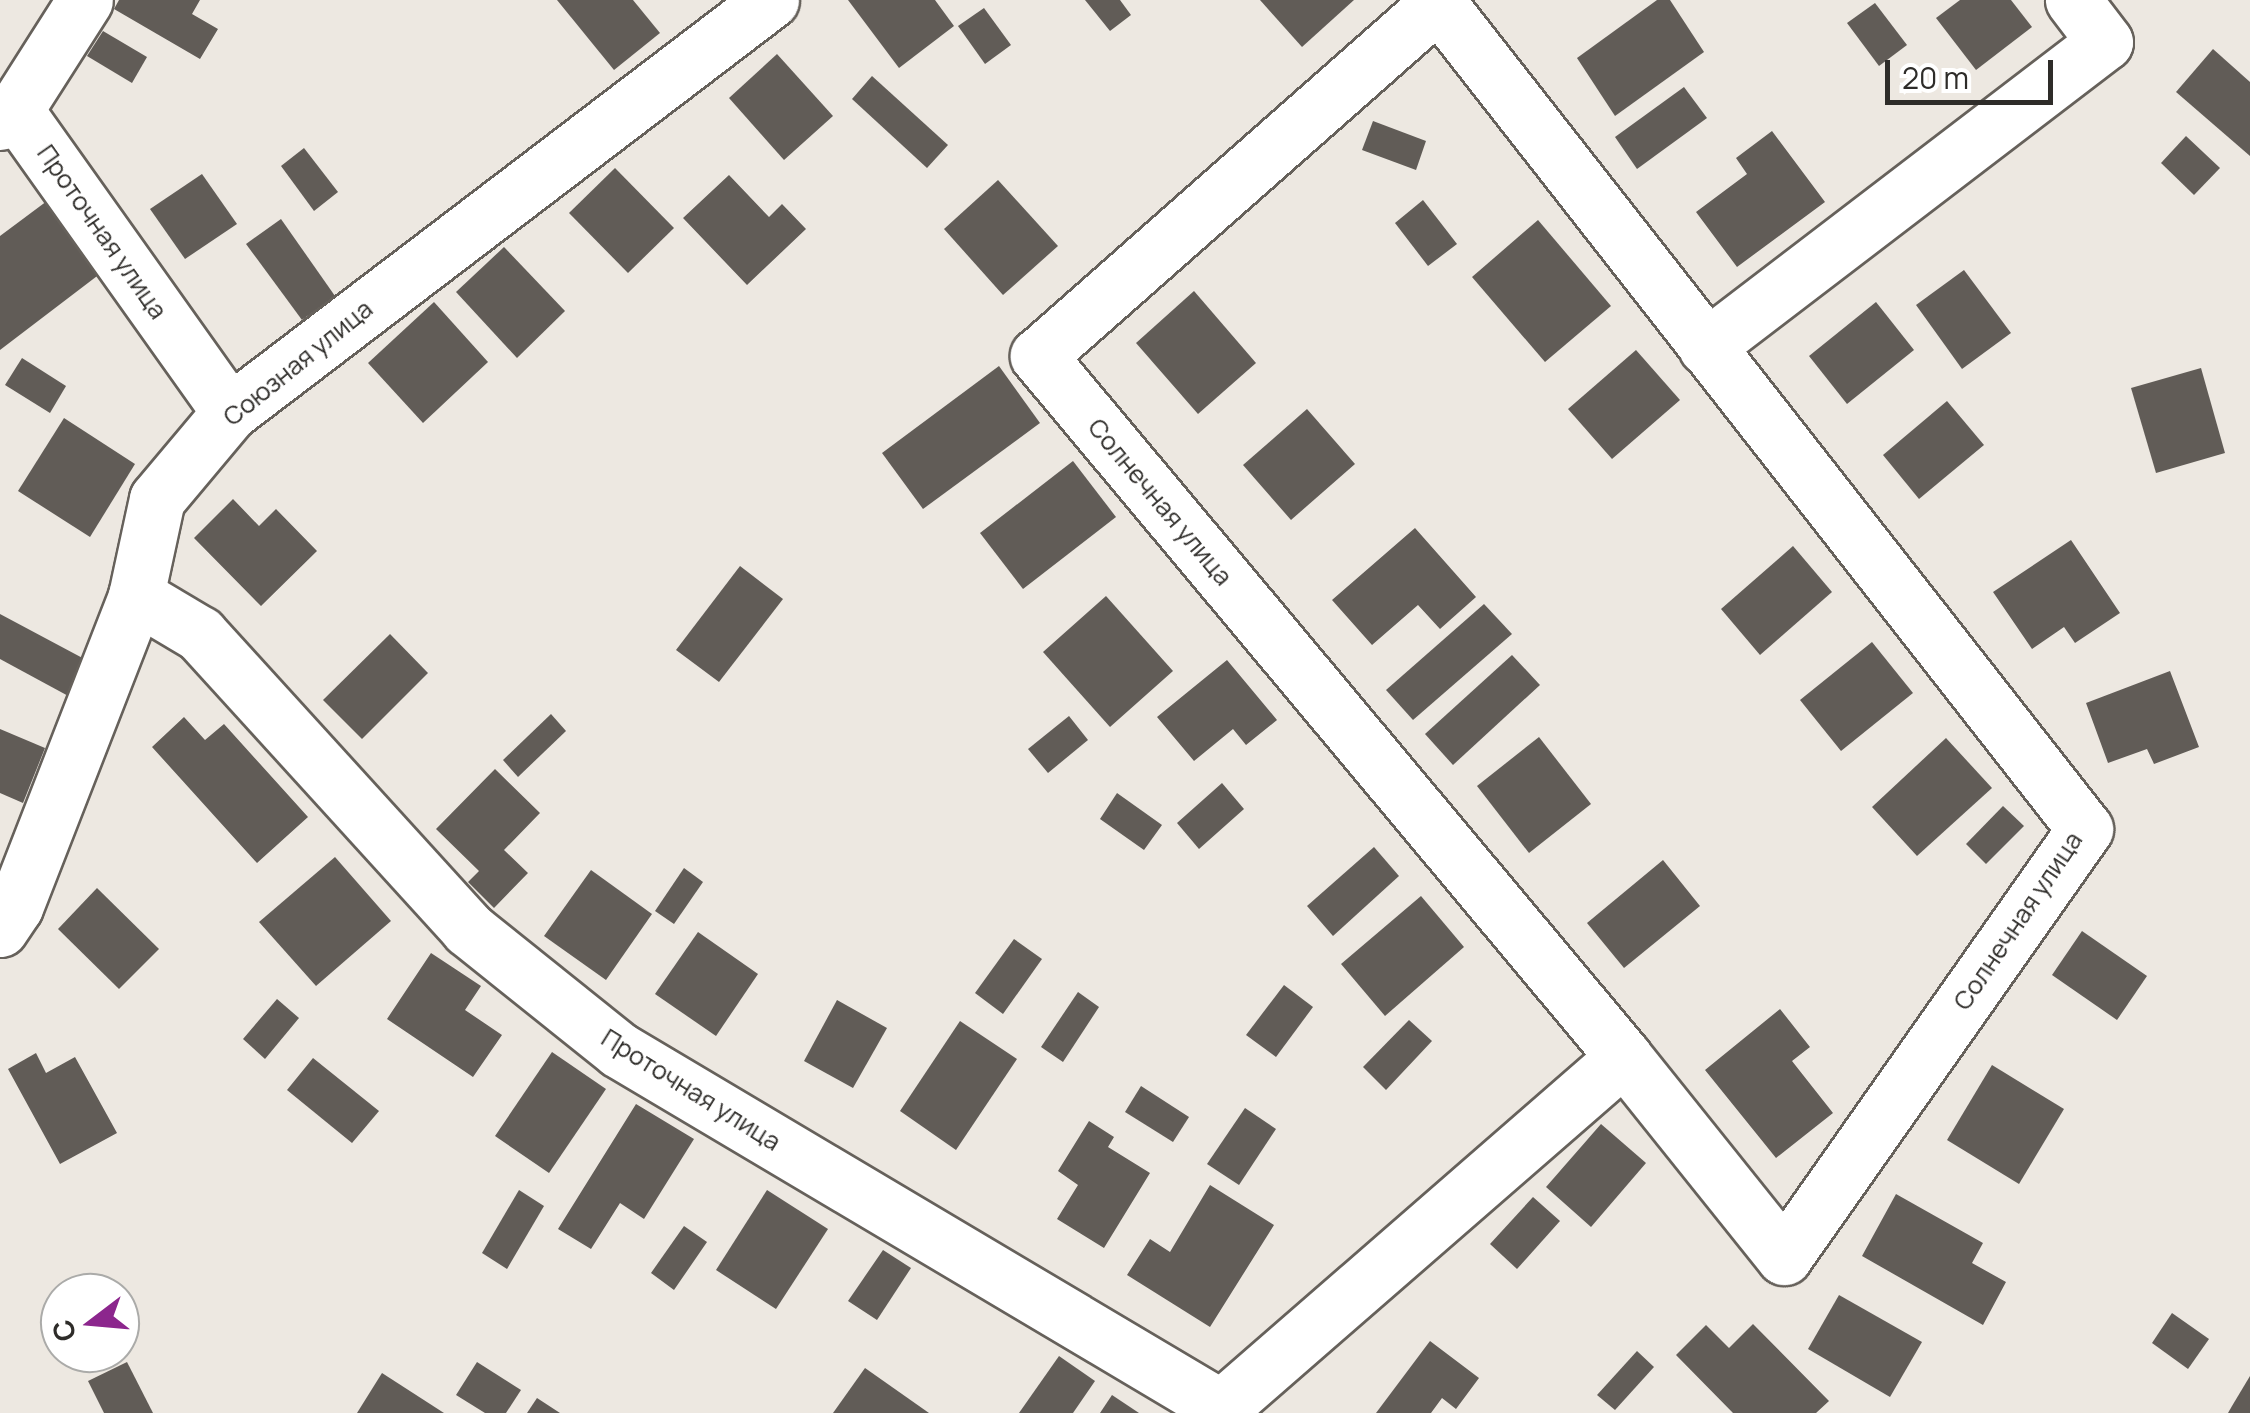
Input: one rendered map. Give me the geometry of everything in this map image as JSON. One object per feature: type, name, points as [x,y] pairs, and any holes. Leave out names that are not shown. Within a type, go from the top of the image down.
[{"type":"street","name":"Проточная улица","points":[[85,0],[8,116],[230,412]]},
{"type":"street","name":"Союзная улица","points":[[0,929],[15,907],[136,596],[157,499],[230,412],[771,0]]},
{"type":"street","points":[[1706,346],[2105,42],[2074,0]]},
{"type":"street","name":"Солнечная улица","points":[[1436,2],[2085,828],[1784,1256],[1624,1056],[1038,356],[1436,2]]},
{"type":"street","name":"Проточная улица","points":[[136,596],[200,634],[468,929],[619,1050],[1226,1410]]},
{"type":"street","points":[[1226,1410],[1624,1056]]},
{"type":"building","points":[[119,0],[200,0],[192,14],[218,29],[200,59],[114,9]]},
{"type":"building","points":[[557,0],[633,0],[660,33],[614,70]]},
{"type":"building","points":[[848,0],[935,0],[954,26],[899,68]]},
{"type":"building","points":[[1085,0],[1120,0],[1131,15],[1110,31]]},
{"type":"building","points":[[1260,0],[1354,0],[1302,47]]},
{"type":"building","points":[[1657,0],[1670,0],[1704,52],[1615,116],[1577,58]]},
{"type":"building","points":[[1960,0],[2011,0],[2032,27],[1976,70],[1936,18]]},
{"type":"building","points":[[1875,3],[1907,45],[1879,66],[1847,23]]},
{"type":"building","points":[[984,8],[1011,45],[985,64],[958,26]]},
{"type":"building","points":[[103,31],[147,57],[132,83],[87,56]]},
{"type":"building","points":[[2213,49],[2250,82],[2250,156],[2176,92]]},
{"type":"building","points":[[777,54],[833,116],[784,160],[729,98]]},
{"type":"building","points":[[872,76],[948,145],[927,168],[852,99]]},
{"type":"building","points":[[1684,87],[1707,118],[1637,169],[1615,137]]},
{"type":"building","points":[[1373,121],[1426,141],[1416,170],[1362,150]]},
{"type":"building","points":[[1772,131],[1825,202],[1737,267],[1696,212],[1747,174],[1736,158]]},
{"type":"building","points":[[2186,136],[2220,168],[2194,195],[2161,163]]},
{"type":"building","points":[[304,148],[338,192],[314,211],[281,166]]},
{"type":"building","points":[[615,168],[674,228],[628,273],[569,213]]},
{"type":"building","points":[[202,174],[237,224],[185,259],[150,209]]},
{"type":"building","points":[[729,175],[769,217],[782,204],[806,229],[747,285],[683,218]]},
{"type":"building","points":[[998,180],[1058,246],[1003,295],[944,229]]},
{"type":"building","points":[[51,198],[105,270],[0,350],[0,236]]},
{"type":"building","points":[[1423,200],[1457,244],[1428,266],[1395,223]]},
{"type":"building","points":[[281,219],[335,296],[302,320],[246,244]]},
{"type":"building","points":[[1538,220],[1611,306],[1545,362],[1472,277]]},
{"type":"building","points":[[504,247],[565,311],[517,358],[456,292]]},
{"type":"building","points":[[1964,270],[2011,333],[1962,369],[1916,305]]},
{"type":"building","points":[[1194,291],[1256,363],[1198,414],[1136,343]]},
{"type":"building","points":[[434,302],[488,362],[423,423],[368,363]]},
{"type":"building","points":[[1876,302],[1914,350],[1847,404],[1809,356]]},
{"type":"building","points":[[1636,350],[1680,400],[1612,459],[1568,409]]},
{"type":"building","points":[[22,358],[66,386],[50,413],[5,385]]},
{"type":"building","points":[[999,366],[1040,423],[923,509],[882,453]]},
{"type":"building","points":[[2201,368],[2225,453],[2156,473],[2131,388]]},
{"type":"building","points":[[1947,401],[1984,445],[1919,499],[1883,455]]},
{"type":"building","points":[[1307,409],[1355,464],[1291,520],[1243,465]]},
{"type":"building","points":[[64,418],[135,464],[90,537],[18,491]]},
{"type":"building","points":[[1073,461],[1116,517],[1023,589],[980,533]]},
{"type":"building","points":[[233,499],[259,526],[276,509],[317,551],[261,606],[194,538]]},
{"type":"building","points":[[1415,528],[1476,597],[1440,629],[1418,605],[1372,645],[1332,600]]},
{"type":"building","points":[[2071,540],[2120,613],[2075,643],[2064,627],[2032,649],[1993,592]]},
{"type":"building","points":[[1793,546],[1832,592],[1760,655],[1721,609]]},
{"type":"building","points":[[740,566],[783,599],[719,682],[676,650]]},
{"type":"building","points":[[1106,596],[1173,671],[1110,727],[1043,652]]},
{"type":"building","points":[[1484,604],[1512,634],[1413,720],[1386,690]]},
{"type":"building","points":[[0,614],[90,662],[72,698],[0,659]]},
{"type":"building","points":[[390,634],[428,673],[362,739],[323,700]]},
{"type":"building","points":[[1872,642],[1913,693],[1841,751],[1800,700]]},
{"type":"building","points":[[1512,655],[1540,685],[1453,765],[1425,734]]},
{"type":"building","points":[[1227,660],[1277,720],[1246,745],[1233,729],[1194,761],[1157,717]]},
{"type":"building","points":[[2170,671],[2199,747],[2154,764],[2147,749],[2108,763],[2086,703]]},
{"type":"building","points":[[551,714],[566,731],[518,777],[503,760]]},
{"type":"building","points":[[1069,716],[1088,740],[1048,773],[1028,749]]},
{"type":"building","points":[[184,717],[205,740],[224,724],[308,817],[257,863],[152,747]]},
{"type":"building","points":[[0,729],[45,748],[23,803],[0,793]]},
{"type":"building","points":[[1539,737],[1591,804],[1529,853],[1477,786]]},
{"type":"building","points":[[1946,738],[1992,788],[1917,856],[1872,807]]},
{"type":"building","points":[[495,769],[540,813],[504,850],[528,873],[494,908],[468,882],[479,871],[436,829]]},
{"type":"building","points":[[1222,783],[1244,809],[1199,849],[1177,823]]},
{"type":"building","points":[[1117,793],[1162,825],[1144,850],[1100,819]]},
{"type":"building","points":[[2003,806],[2024,826],[1986,864],[1966,844]]},
{"type":"building","points":[[1374,847],[1399,876],[1333,936],[1307,906]]},
{"type":"building","points":[[335,857],[391,921],[316,986],[259,922]]},
{"type":"building","points":[[1663,860],[1700,906],[1624,968],[1587,923]]},
{"type":"building","points":[[684,868],[703,882],[674,924],[655,911]]},
{"type":"building","points":[[591,870],[652,914],[606,980],[544,936]]},
{"type":"building","points":[[97,888],[159,949],[119,989],[58,929]]},
{"type":"building","points":[[1421,896],[1464,947],[1385,1016],[1341,964]]},
{"type":"building","points":[[2082,931],[2147,976],[2117,1020],[2052,975]]},
{"type":"building","points":[[698,932],[758,974],[716,1036],[655,994]]},
{"type":"building","points":[[1014,939],[1042,959],[1003,1014],[975,993]]},
{"type":"building","points":[[431,953],[481,986],[465,1010],[502,1035],[473,1077],[387,1019]]},
{"type":"building","points":[[1284,985],[1313,1007],[1276,1057],[1246,1035]]},
{"type":"building","points":[[1078,992],[1099,1007],[1063,1062],[1041,1047]]},
{"type":"building","points":[[277,999],[299,1018],[265,1059],[243,1039]]},
{"type":"building","points":[[837,1000],[887,1028],[853,1088],[804,1061]]},
{"type":"building","points":[[1780,1009],[1810,1047],[1792,1061],[1833,1113],[1776,1158],[1705,1070]]},
{"type":"building","points":[[1409,1020],[1432,1041],[1386,1090],[1363,1067]]},
{"type":"building","points":[[960,1021],[1017,1059],[956,1150],[900,1111]]},
{"type":"building","points":[[552,1052],[606,1089],[549,1173],[495,1136]]},
{"type":"building","points":[[36,1053],[46,1073],[75,1057],[117,1133],[60,1164],[8,1069]]},
{"type":"building","points":[[313,1058],[379,1111],[352,1143],[287,1090]]},
{"type":"building","points":[[1992,1065],[2064,1109],[2019,1184],[1947,1140]]},
{"type":"building","points":[[1141,1086],[1189,1117],[1173,1142],[1125,1112]]},
{"type":"building","points":[[636,1104],[694,1139],[644,1219],[620,1203],[591,1249],[558,1229]]},
{"type":"building","points":[[1245,1108],[1276,1129],[1239,1185],[1207,1164]]},
{"type":"building","points":[[1089,1121],[1114,1137],[1108,1147],[1150,1173],[1104,1248],[1057,1219],[1078,1185],[1058,1171]]},
{"type":"building","points":[[1601,1124],[1646,1163],[1591,1227],[1546,1187]]},
{"type":"building","points":[[1210,1185],[1274,1225],[1210,1327],[1127,1275],[1150,1239],[1170,1252]]},
{"type":"building","points":[[519,1190],[544,1206],[507,1269],[482,1253]]},
{"type":"building","points":[[767,1190],[828,1229],[776,1309],[716,1270]]},
{"type":"building","points":[[1896,1194],[1983,1243],[1972,1263],[2006,1282],[1983,1325],[1862,1256]]},
{"type":"building","points":[[1533,1197],[1560,1221],[1517,1269],[1490,1244]]},
{"type":"building","points":[[684,1226],[707,1242],[674,1290],[651,1273]]},
{"type":"building","points":[[883,1250],[911,1268],[877,1320],[848,1301]]},
{"type":"building","points":[[1839,1295],[1922,1342],[1890,1397],[1808,1349]]},
{"type":"building","points":[[2172,1313],[2209,1339],[2188,1369],[2152,1343]]},
{"type":"building","points":[[1753,1324],[1829,1401],[1816,1413],[1733,1413],[1676,1355],[1706,1325],[1729,1348]]},
{"type":"building","points":[[1430,1341],[1479,1378],[1456,1409],[1442,1398],[1431,1413],[1376,1413]]},
{"type":"building","points":[[1637,1351],[1654,1367],[1615,1410],[1597,1395]]},
{"type":"building","points":[[1059,1356],[1095,1381],[1073,1413],[1019,1413]]},
{"type":"building","points":[[477,1362],[521,1390],[506,1413],[485,1413],[456,1395]]},
{"type":"building","points":[[865,1368],[929,1413],[833,1413]]},
{"type":"building","points":[[104,1373],[133,1373],[153,1413],[104,1413],[88,1381]]},
{"type":"building","points":[[382,1373],[444,1413],[357,1413]]},
{"type":"building","points":[[2250,1376],[2250,1413],[2228,1413],[2232,1406]]},
{"type":"building","points":[[1112,1395],[1139,1413],[1100,1413]]},
{"type":"building","points":[[537,1398],[560,1413],[527,1413]]}]
